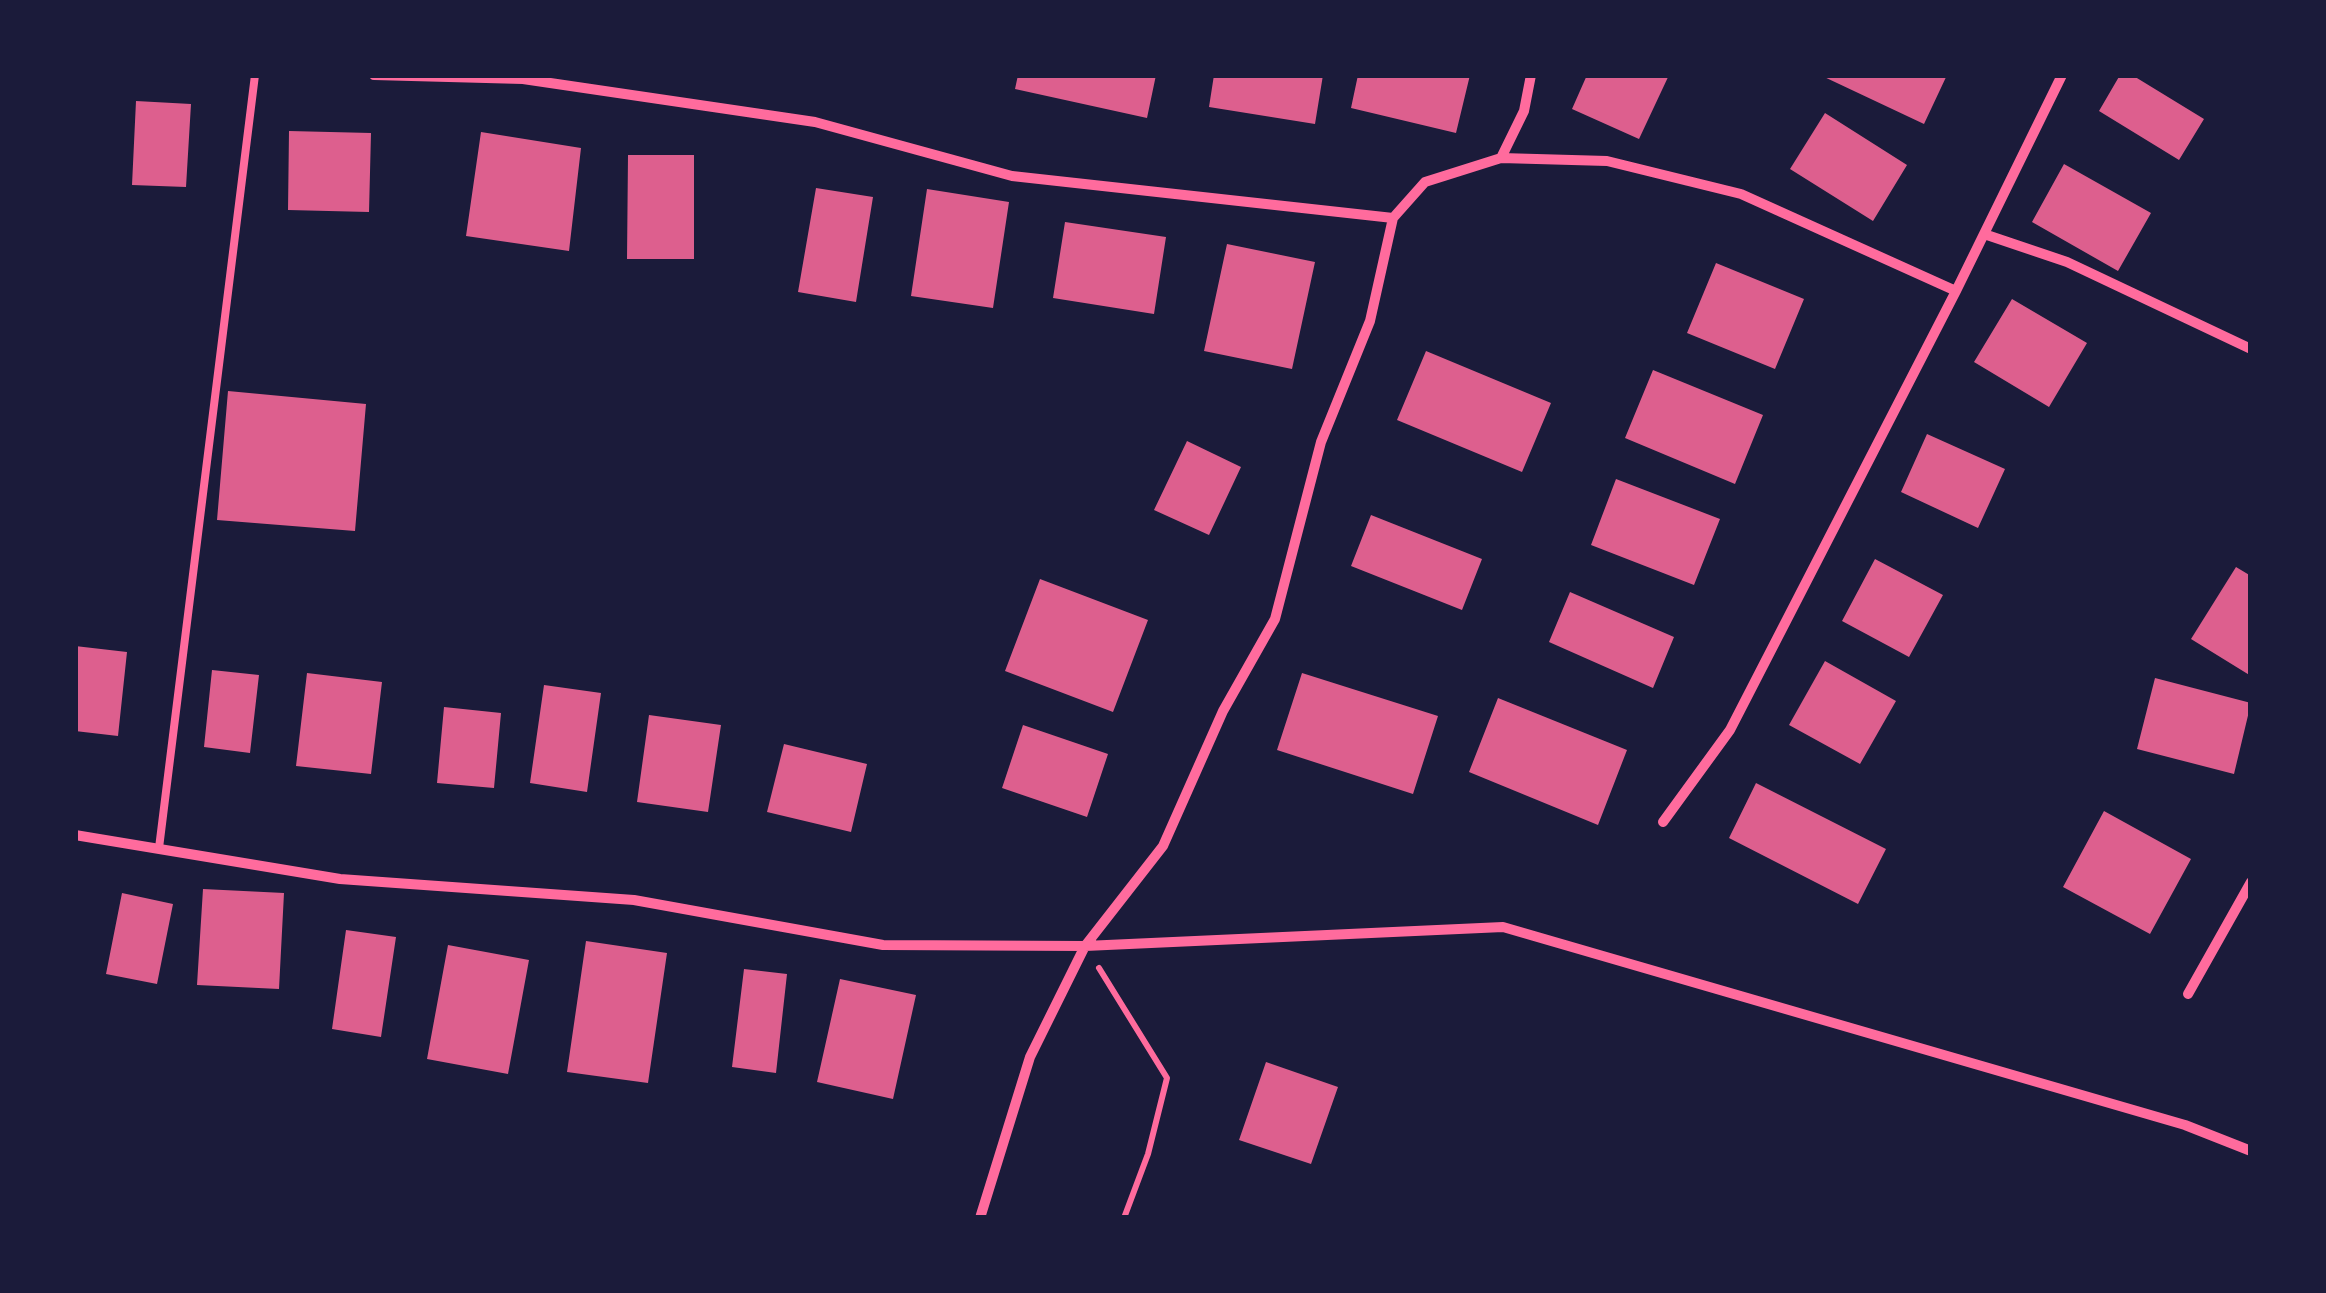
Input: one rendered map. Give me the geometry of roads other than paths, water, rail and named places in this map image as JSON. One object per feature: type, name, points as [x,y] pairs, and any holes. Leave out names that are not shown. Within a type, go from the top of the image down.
[{"type":"street","points":[[374,75],[523,77],[815,122],[1012,176],[1393,218]]},
{"type":"street","points":[[1501,158],[1524,110],[1531,75]]},
{"type":"street","points":[[1663,822],[1730,730],[2062,75]]},
{"type":"street","points":[[980,1218],[1030,1056],[1085,946],[1163,846],[1222,711],[1275,619],[1321,442],[1370,321],[1393,218],[1425,182],[1501,158],[1607,161],[1740,194],[1956,290]]},
{"type":"street","points":[[1984,234],[2068,262],[2251,350]]},
{"type":"street","points":[[75,835],[340,879],[634,900],[883,945],[1085,946],[1503,926],[2185,1125],[2251,1151]]},
{"type":"street","points":[[2188,994],[2251,882]]},
{"type":"lane","points":[[159,848],[256,75]]}]
